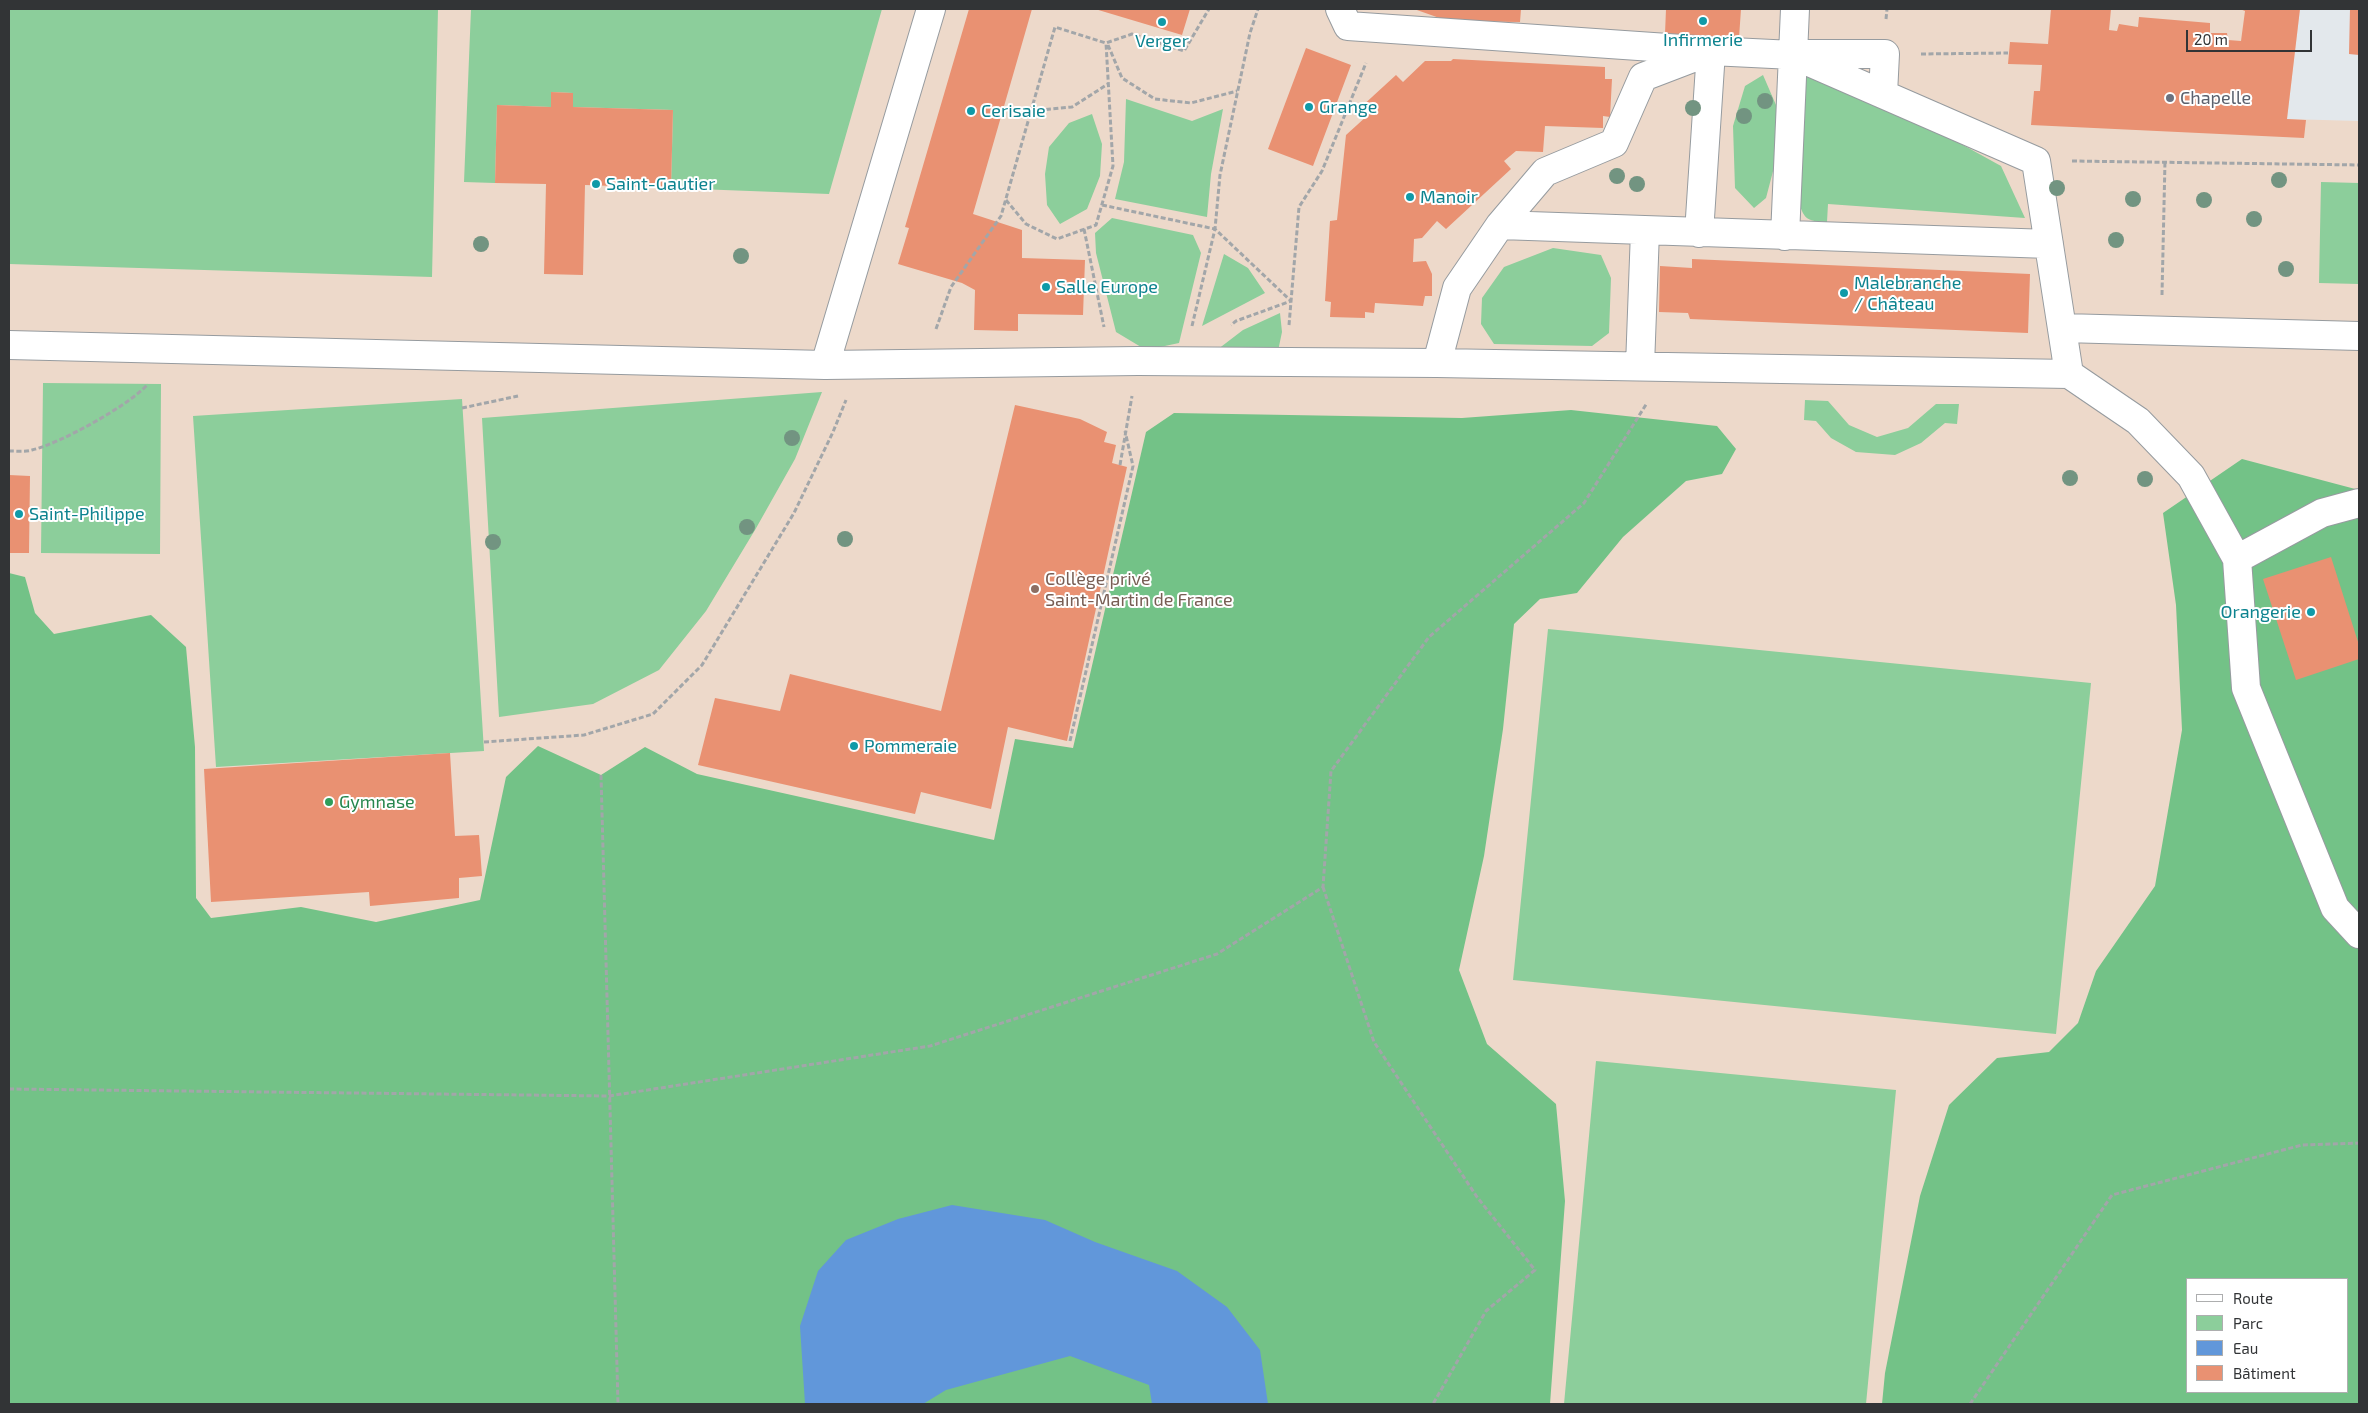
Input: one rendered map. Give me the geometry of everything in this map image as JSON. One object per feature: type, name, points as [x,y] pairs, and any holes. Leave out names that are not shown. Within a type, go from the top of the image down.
[{"type":"lane","points":[[825,365],[931,9]]},
{"type":"lane","points":[[1340,9],[1348,26],[1380,30],[1711,51],[1793,54],[1885,54],[1883,94]]},
{"type":"lane","points":[[1785,236],[1795,9]]},
{"type":"lane","points":[[1437,363],[1457,288],[1500,225],[1546,172],[1614,143],[1643,77],[1711,51]]},
{"type":"lane","points":[[1699,233],[1711,51]]},
{"type":"lane","points":[[1793,54],[2036,161],[2070,374]]},
{"type":"lane","points":[[1500,225],[1645,232],[2049,244]]},
{"type":"lane","points":[[1640,366],[1645,232]]},
{"type":"lane","points":[[2062,328],[2359,336]]},
{"type":"lane","points":[[9,345],[825,365],[1287,361],[2070,374],[2138,421],[2191,476],[2237,560],[2246,688],[2335,908],[2359,934]]},
{"type":"lane","points":[[2237,560],[2322,513],[2359,503]]},
{"type":"path","points":[[923,364],[951,287],[1001,216],[1054,27],[1106,43],[1132,34],[1184,50],[1210,9]]},
{"type":"path","points":[[1183,361],[1215,229],[1220,175],[1237,91],[1258,9]]},
{"type":"path","points":[[1287,361],[1298,207],[1322,171],[1380,30]]},
{"type":"path","points":[[1006,200],[1026,224],[1058,240],[1096,225],[1113,166],[1106,43]]},
{"type":"path","points":[[1106,43],[1122,78],[1155,99],[1191,103],[1237,91]]},
{"type":"path","points":[[1885,54],[2008,53]]},
{"type":"path","points":[[1031,111],[1072,107],[1109,83]]},
{"type":"path","points":[[2036,161],[2165,160],[2359,165]]},
{"type":"path","points":[[2161,331],[2165,160]]},
{"type":"path","points":[[1102,205],[1215,229],[1291,301]]},
{"type":"path","points":[[1084,229],[1111,362]]},
{"type":"path","points":[[1229,326],[1236,321],[1291,301]]},
{"type":"path","points":[[9,451],[32,450],[91,425],[141,392],[177,349]]},
{"type":"path","points":[[1120,465],[1138,361]]},
{"type":"path","points":[[484,742],[584,735],[653,714],[702,666],[794,512],[833,432],[860,365]]},
{"type":"path","points":[[1433,1404],[1486,1311],[1535,1270],[1477,1196],[1374,1042],[1323,887],[1331,771],[1429,637],[1584,503],[1670,366]]},
{"type":"path","points":[[1070,741],[1133,466],[1125,431]]},
{"type":"path","points":[[601,775],[618,1404]]},
{"type":"path","points":[[9,1089],[609,1096],[930,1046],[1217,954],[1323,887]]},
{"type":"path","points":[[1970,1404],[2112,1195],[2302,1145],[2359,1144]]},
{"type":"shaded area","points":[[9,9],[2300,9],[2287,119],[2359,121],[2359,1172],[2348,1404],[9,1404]]},
{"type":"green space","points":[[9,9],[438,9],[432,277],[9,264]]},
{"type":"green space","points":[[471,9],[882,9],[829,194],[671,188],[673,110],[573,107],[573,93],[551,92],[551,107],[497,105],[495,183],[464,182]]},
{"type":"green space","points":[[1806,67],[1887,103],[2001,166],[2025,218],[1828,204],[1827,222],[1808,219],[1803,213],[1799,202]]},
{"type":"green space","points":[[1763,75],[1776,105],[1777,156],[1766,198],[1754,208],[1735,188],[1733,126],[1745,86]]},
{"type":"green space","points":[[1126,99],[1192,121],[1223,109],[1211,174],[1207,217],[1115,199],[1124,162]]},
{"type":"green space","points":[[1092,114],[1102,144],[1100,176],[1087,209],[1060,224],[1047,205],[1045,174],[1049,147],[1069,123]]},
{"type":"green space","points":[[2321,182],[2359,183],[2359,284],[2319,283]]},
{"type":"green space","points":[[1112,218],[1193,235],[1201,253],[1179,343],[1146,350],[1116,332],[1096,253],[1095,233]]},
{"type":"green space","points":[[1553,248],[1601,255],[1611,278],[1609,333],[1592,346],[1494,344],[1481,324],[1482,298],[1504,267]]},
{"type":"green space","points":[[1224,254],[1248,268],[1265,293],[1202,326]]},
{"type":"green space","points":[[1280,313],[1282,332],[1278,351],[1209,356],[1243,330]]},
{"type":"green space","points":[[43,383],[161,384],[160,554],[41,553]]},
{"type":"green space","points":[[822,392],[795,459],[755,530],[706,611],[659,670],[593,704],[499,717],[482,418]]},
{"type":"green space","points":[[462,399],[484,751],[216,767],[193,416]]},
{"type":"green space","points":[[1805,400],[1828,401],[1849,425],[1877,437],[1908,428],[1936,404],[1959,404],[1957,424],[1945,423],[1921,443],[1895,455],[1856,452],[1831,438],[1816,421],[1804,420]]},
{"type":"green space","points":[[1571,410],[1717,426],[1736,449],[1722,474],[1686,481],[1623,537],[1577,593],[1540,599],[1514,624],[1503,729],[1484,856],[1459,970],[1487,1044],[1556,1104],[1565,1201],[1550,1404],[9,1404],[9,573],[25,577],[35,613],[54,634],[151,615],[186,647],[195,747],[196,898],[211,918],[301,907],[376,922],[480,900],[506,777],[538,746],[601,775],[645,747],[697,774],[994,840],[1015,739],[1073,748],[1146,432],[1174,413],[1462,418]]},
{"type":"green space","points":[[2242,459],[2359,490],[2359,1404],[1882,1404],[1885,1373],[1920,1196],[1949,1105],[1997,1058],[2049,1052],[2078,1023],[2096,971],[2155,886],[2182,730],[2176,605],[2163,513]]},
{"type":"green space","points":[[1548,629],[2091,683],[2056,1034],[1513,980]]},
{"type":"green space","points":[[1596,1061],[1896,1090],[1866,1404],[1564,1404]]},
{"type":"water","points":[[952,1205],[1045,1220],[1095,1242],[1177,1271],[1227,1307],[1260,1350],[1268,1404],[1152,1404],[1149,1385],[1070,1356],[946,1390],[923,1404],[805,1404],[800,1326],[818,1271],[846,1240],[898,1219]]},
{"type":"building","points":[[969,9],[1032,9],[973,214],[1022,230],[1022,258],[1085,260],[1083,315],[1018,314],[1018,331],[974,330],[975,290],[962,283],[898,264],[909,228],[905,227]]},
{"type":"building","name":"Verger","points":[[1095,9],[1190,9],[1182,35]]},
{"type":"building","points":[[1414,9],[1521,9],[1520,22],[1448,21]]},
{"type":"building","name":"Infirmerie","points":[[1666,9],[1741,9],[1739,38],[1665,34]]},
{"type":"building","points":[[2051,9],[2111,9],[2109,30],[2117,31],[2119,24],[2138,27],[2139,17],[2210,23],[2210,33],[2227,33],[2228,40],[2241,41],[2245,11],[2240,9],[2300,9],[2287,119],[2306,120],[2304,138],[2031,125],[2034,91],[2040,91],[2042,65],[2008,64],[2010,42],[2048,44]]},
{"type":"building","points":[[2350,9],[2359,9],[2359,55],[2349,54]]},
{"type":"building","name":"Grange","points":[[1306,48],[1351,65],[1313,166],[1268,149]]},
{"type":"building","name":"Manoir","points":[[1453,59],[1605,67],[1605,79],[1612,79],[1610,117],[1603,116],[1603,128],[1545,126],[1543,152],[1516,151],[1504,161],[1511,169],[1446,229],[1437,221],[1422,238],[1414,239],[1413,262],[1426,261],[1432,274],[1432,296],[1425,296],[1423,306],[1375,303],[1374,313],[1365,312],[1365,318],[1330,317],[1331,302],[1325,301],[1330,221],[1337,220],[1346,135],[1368,115],[1360,108],[1396,75],[1403,82],[1425,61],[1451,61]]},
{"type":"building","name":"Saint-Gautier","points":[[551,92],[573,93],[573,107],[673,110],[671,188],[585,185],[583,275],[544,274],[546,184],[495,183],[497,105],[551,107]]},
{"type":"building","name":"Malebranche / Château","points":[[1692,259],[2030,274],[2028,333],[1690,319],[1688,313],[1659,312],[1660,266],[1692,268]]},
{"type":"building","points":[[1015,405],[1080,419],[1107,432],[1104,442],[1116,445],[1112,463],[1127,467],[1067,741],[1008,727],[991,809],[921,792],[915,814],[698,765],[715,698],[780,711],[790,674],[941,711]]},
{"type":"building","name":"Saint-Philippe","points":[[9,475],[30,476],[29,553],[9,553]]},
{"type":"building","name":"Orangerie","points":[[2331,557],[2359,645],[2359,659],[2296,680],[2263,579]]},
{"type":"building","name":"Gymnase","points":[[450,753],[455,836],[479,835],[482,876],[459,878],[459,898],[370,906],[369,892],[211,902],[204,769]]},
{"type":"place","name":"Infirmerie","points":[[1703,21]]},
{"type":"place","name":"Verger","points":[[1162,22]]},
{"type":"place","name":"Chapelle","points":[[2170,98]]},
{"type":"place","name":"Grange","points":[[1309,107]]},
{"type":"place","name":"Cerisaie","points":[[971,111]]},
{"type":"place","name":"Saint-Gautier","points":[[596,184]]},
{"type":"place","name":"Manoir","points":[[1410,197]]},
{"type":"place","name":"Salle Europe","points":[[1046,287]]},
{"type":"place","name":"Malebranche / Château","points":[[1844,293]]},
{"type":"place","name":"Saint-Philippe","points":[[19,514]]},
{"type":"place","name":"Collège privé Saint-Martin de France","points":[[1035,589]]},
{"type":"place","name":"Orangerie","points":[[2311,612]]},
{"type":"place","name":"Pommeraie","points":[[854,746]]},
{"type":"place","name":"Gymnase","points":[[329,802]]}]
